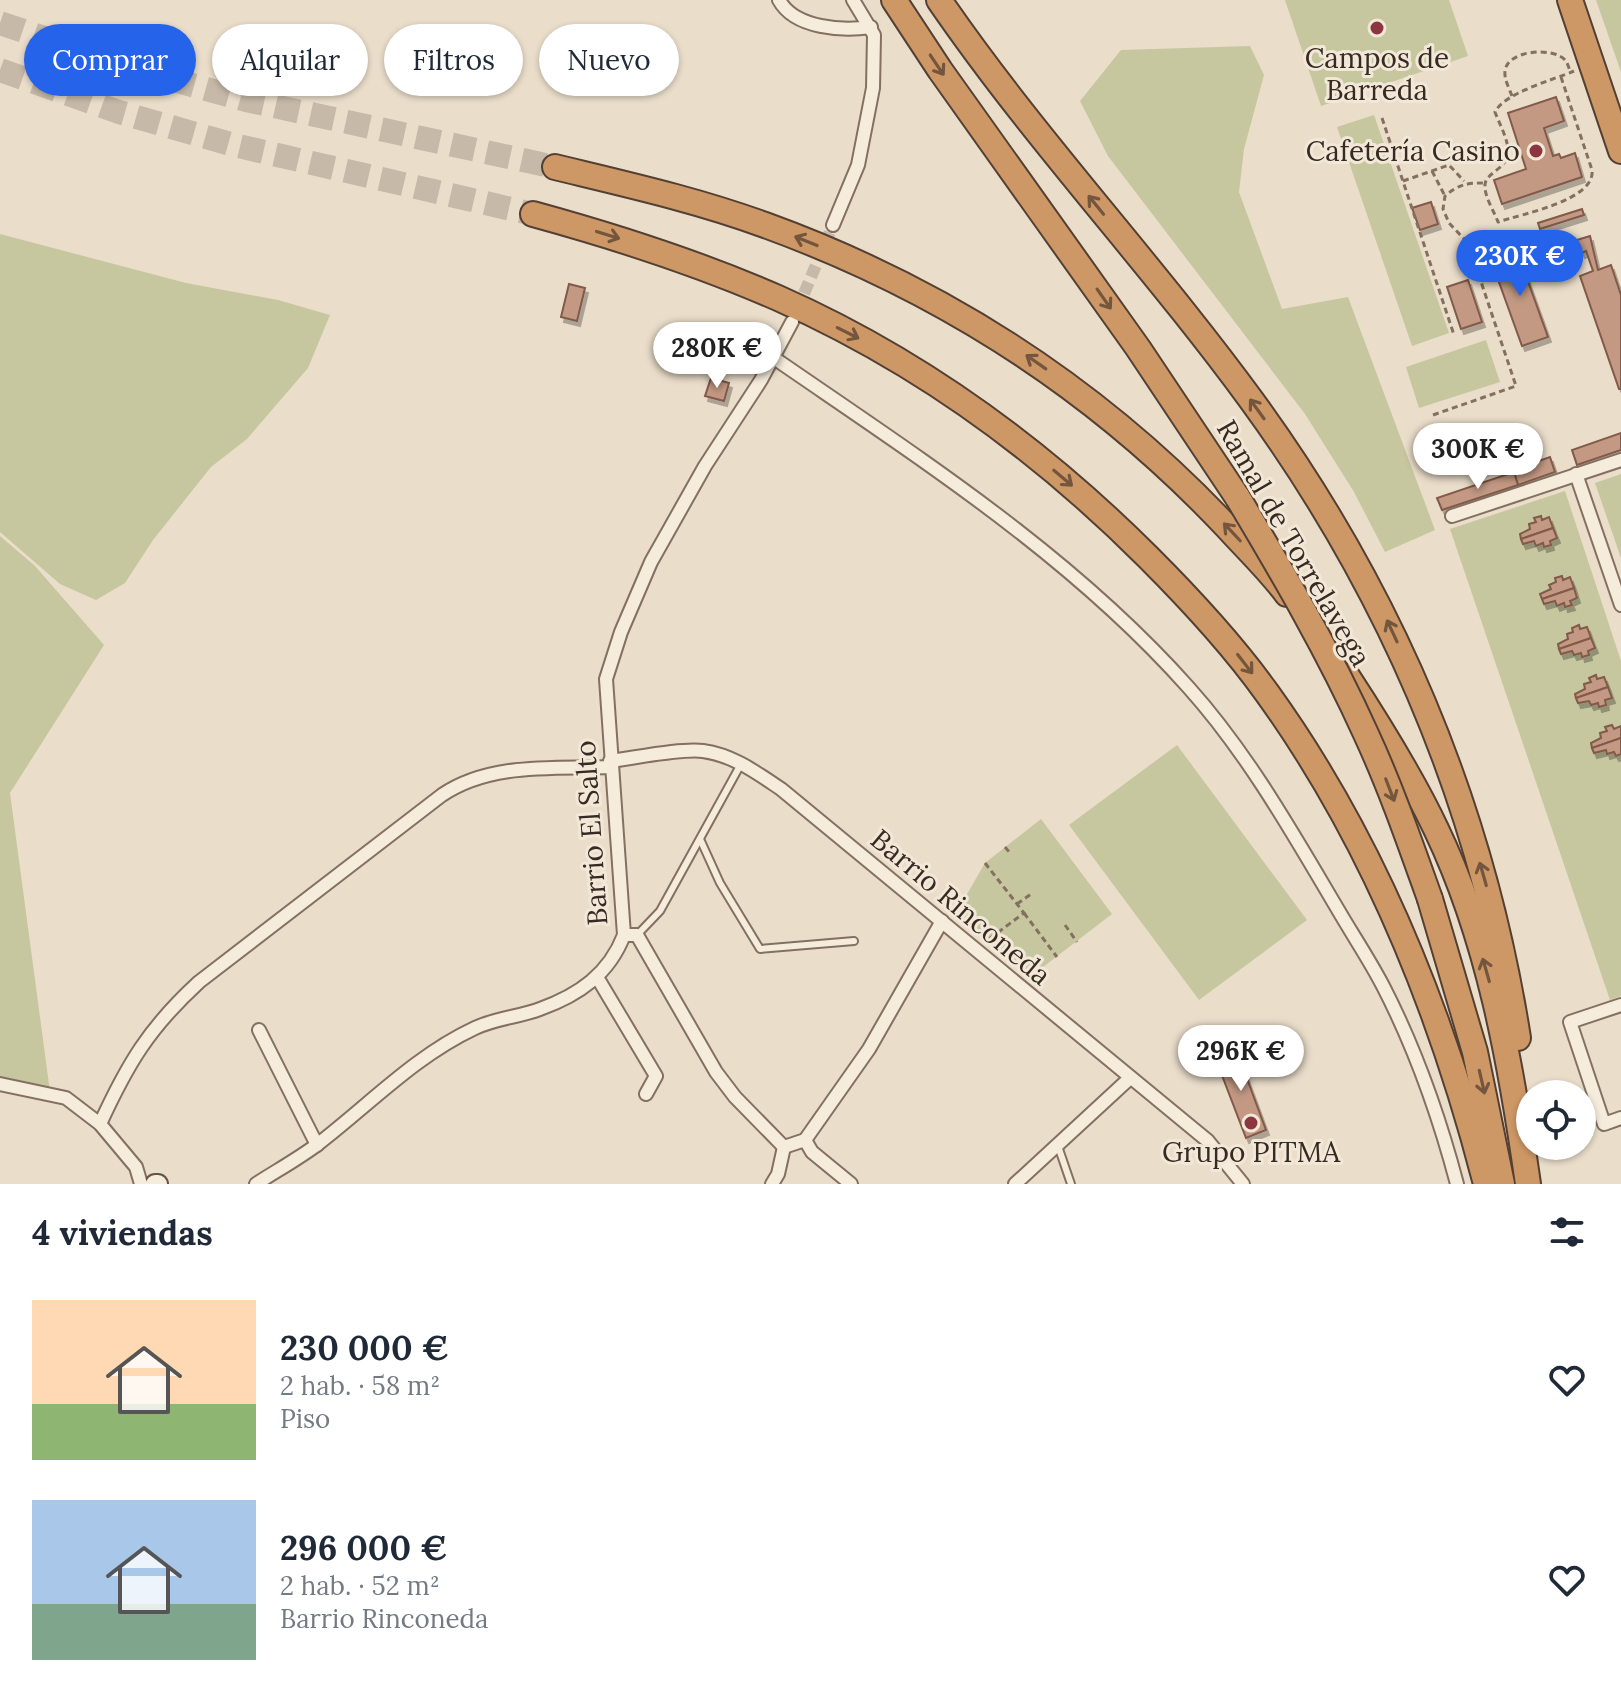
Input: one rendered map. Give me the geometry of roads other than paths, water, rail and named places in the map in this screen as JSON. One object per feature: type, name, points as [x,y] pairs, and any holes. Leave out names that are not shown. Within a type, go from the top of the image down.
[{"type":"highway","name":"Ramal de Torrelavega","points":[[894,0],[940,70],[1138,348],[1238,498],[1299,601],[1348,694],[1390,789],[1430,899],[1475,1052],[1502,1184]]},
{"type":"highway","name":"Ramal de Torrelavega","points":[[939,0],[1013,100],[1251,399],[1323,505],[1364,576],[1424,702],[1461,798],[1503,953],[1524,1080]]},
{"type":"highway","points":[[1570,0],[1582,69],[1621,151]]},
{"type":"highway","points":[[1586,0],[1621,101]]},
{"type":"highway","points":[[555,167],[649,190],[764,224],[835,253],[930,298],[1013,346],[1069,385],[1167,467],[1210,509],[1281,586],[1333,655],[1395,753],[1437,831],[1461,888],[1488,976],[1502,1034],[1528,1184]]},
{"type":"highway","points":[[533,214],[609,235],[688,262],[781,299],[870,344],[946,390],[1034,453],[1172,581],[1223,637],[1268,694],[1360,844],[1399,926],[1436,1020],[1486,1184]]},
{"type":"highway","points":[[1536,1160],[1539,1184]]},
{"type":"street","points":[[779,0],[783,7],[813,23],[850,30],[871,27]]},
{"type":"street","points":[[833,225],[858,165],[868,127],[875,58],[871,27],[853,0]]},
{"type":"street","name":"Barrio El Salto","points":[[256,1184],[317,1145],[393,1080],[444,1045],[497,1019],[539,1010],[574,994],[597,977],[630,935],[611,764],[606,679],[621,632],[651,562],[705,466],[774,358],[792,322]]},
{"type":"street","points":[[774,358],[955,482],[1038,546],[1127,623],[1191,690],[1247,764],[1306,853],[1384,990],[1435,1111],[1457,1184]]},
{"type":"street","points":[[1452,516],[1621,460]]},
{"type":"street","points":[[1576,474],[1621,605]]},
{"type":"street","name":"Barrio Rinconeda","points":[[100,1124],[125,1070],[149,1034],[178,1001],[460,783],[504,771],[611,764],[701,750],[723,755],[781,789],[1208,1141],[1243,1184]]},
{"type":"street","points":[[784,1147],[805,1140],[869,1049],[942,921]]},
{"type":"street","points":[[630,935],[716,1072],[735,1097],[784,1147]]},
{"type":"street","points":[[597,977],[656,1076],[646,1094]]},
{"type":"street","points":[[1621,1005],[1570,1022],[1604,1124],[1621,1118]]},
{"type":"street","points":[[259,1030],[317,1145]]},
{"type":"street","points":[[1015,1184],[1130,1078]]},
{"type":"street","points":[[0,1084],[66,1098],[100,1124],[136,1167],[141,1184]]},
{"type":"street","points":[[805,1140],[812,1152],[851,1184]]},
{"type":"street","points":[[772,1184],[778,1174],[784,1147]]},
{"type":"lane","points":[[630,935],[660,911],[741,764]]},
{"type":"lane","points":[[700,839],[720,883],[760,949],[854,941]]},
{"type":"lane","points":[[1057,1144],[1071,1184]]},
{"type":"tunnel","points":[[0,23],[145,72],[246,100],[555,167]]},
{"type":"tunnel","points":[[0,70],[119,112],[234,145],[533,214]]},
{"type":"tunnel","points":[[797,310],[833,225]]},
{"type":"place","name":"Campos de Barreda","points":[[1377,28]]},
{"type":"place","name":"Cafetería Casino","points":[[1536,151]]},
{"type":"place","name":"Grupo PITMA","points":[[1251,1123]]}]
